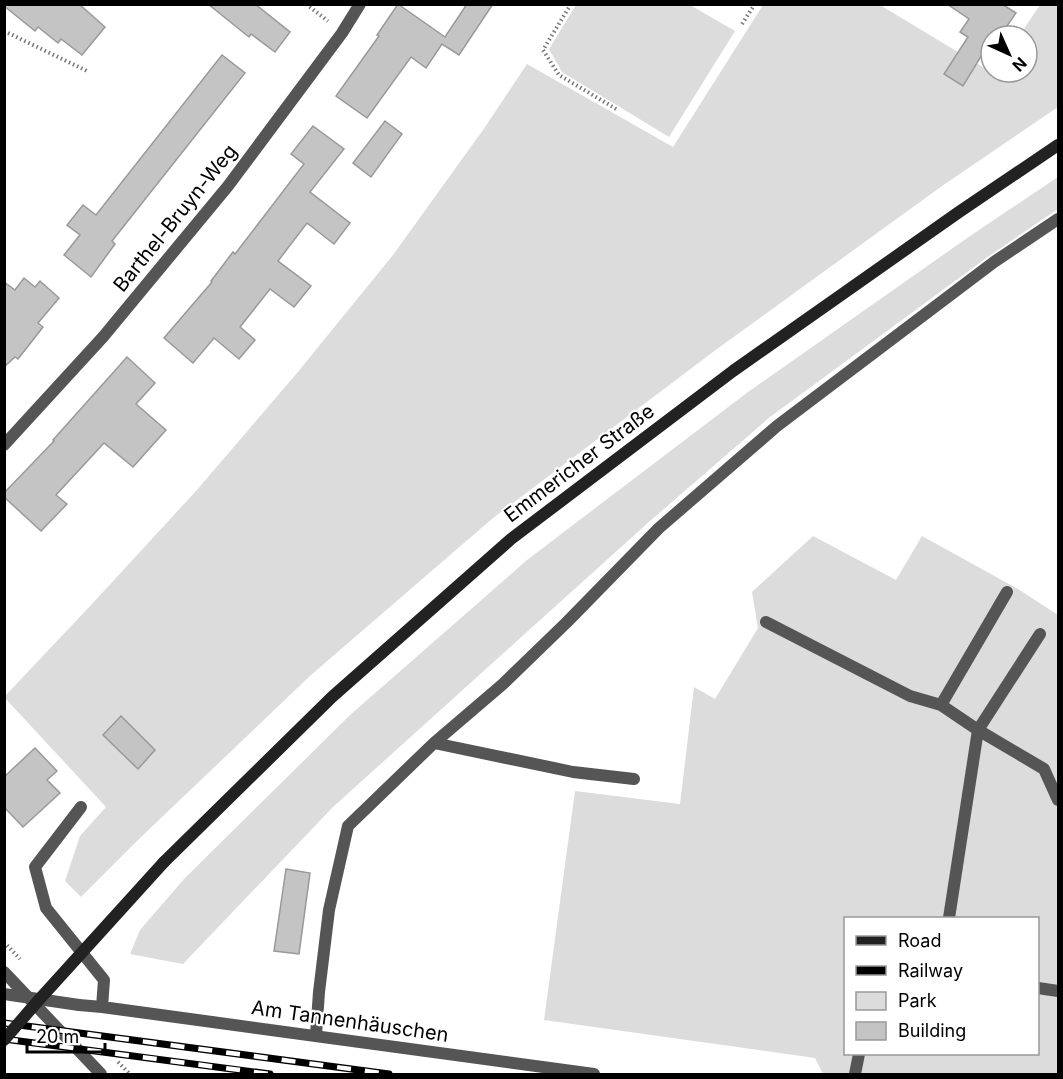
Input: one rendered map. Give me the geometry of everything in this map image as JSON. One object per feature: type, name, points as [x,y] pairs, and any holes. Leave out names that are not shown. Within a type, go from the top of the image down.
[{"type":"main road","name":"Emmericher Straße","points":[[4,1040],[164,862],[332,697],[511,539],[733,370],[958,212],[1059,145]]},
{"type":"street","name":"Barthel-Bruyn-Weg","points":[[4,445],[102,337],[228,186],[342,33],[360,4]]},
{"type":"street","points":[[316,1035],[329,910],[348,826],[434,743],[511,676],[659,528],[777,426],[994,262],[1059,219]]},
{"type":"street","points":[[941,705],[1007,592]]},
{"type":"street","points":[[766,622],[910,696],[941,705],[1044,769],[1059,800]]},
{"type":"street","points":[[949,917],[978,730],[1040,634]]},
{"type":"street","points":[[434,743],[573,772],[634,779]]},
{"type":"street","points":[[81,807],[35,867],[46,908],[104,980],[102,1006]]},
{"type":"street","points":[[4,972],[100,1074]]},
{"type":"street","points":[[1039,988],[1059,991]]},
{"type":"street","name":"Am Tannenhäuschen","points":[[4,994],[594,1074]]},
{"type":"street","points":[[855,1074],[859,1055]]},
{"type":"path","points":[[306,4],[342,33]]},
{"type":"path","points":[[571,4],[543,50],[559,75],[618,110]]},
{"type":"path","points":[[742,24],[755,4]]},
{"type":"path","points":[[4,30],[87,71]]},
{"type":"green space","points":[[576,5],[690,5],[735,31],[669,137],[562,72],[549,49]]},
{"type":"green space","points":[[763,5],[880,5],[979,65],[979,84],[1039,84],[1039,24],[1027,24],[1040,5],[1058,5],[1058,107],[942,186],[717,349],[493,518],[311,675],[81,897],[65,881],[80,836],[106,807],[5,696],[196,491],[297,373],[393,255],[483,130],[527,64],[673,147]]},
{"type":"green space","points":[[1058,177],[1058,209],[989,256],[770,417],[650,521],[333,807],[183,964],[130,954],[140,930],[184,879],[350,715],[527,560],[748,392]]},
{"type":"green space","points":[[813,536],[896,580],[922,536],[1018,589],[1058,615],[1058,1074],[823,1074],[815,1058],[544,1020],[575,791],[680,804],[694,687],[715,699],[758,628],[752,592]]},
{"type":"building","points":[[4,4],[79,4],[105,27],[82,55],[61,39],[58,43],[38,27],[35,31]]},
{"type":"building","points":[[208,4],[255,4],[290,32],[275,52],[251,34],[249,37]]},
{"type":"building","points":[[398,4],[445,37],[467,4],[493,4],[459,55],[442,44],[426,68],[411,57],[367,118],[336,96],[379,36],[377,35]]},
{"type":"building","points":[[947,4],[1002,4],[1016,13],[1008,24],[979,24],[979,60],[963,86],[944,74],[968,37],[960,32],[969,19]]},
{"type":"building","points":[[222,55],[245,73],[112,241],[115,244],[91,277],[64,255],[80,235],[67,225],[83,205],[96,215]]},
{"type":"building","points":[[385,121],[402,134],[371,177],[353,163]]},
{"type":"building","points":[[313,126],[344,149],[310,192],[350,223],[334,244],[307,223],[278,261],[311,286],[294,307],[270,289],[240,327],[255,340],[239,359],[214,338],[193,363],[164,338],[212,282],[233,252],[235,254],[304,164],[291,154]]},
{"type":"building","points":[[24,278],[35,287],[40,281],[59,298],[38,323],[43,327],[18,359],[15,357],[4,367],[4,282],[15,290]]},
{"type":"building","points":[[127,357],[155,383],[136,404],[166,430],[133,467],[104,443],[56,495],[67,504],[41,531],[4,497],[4,493],[54,441]]},
{"type":"building","points":[[121,716],[155,750],[138,769],[103,735]]},
{"type":"building","points":[[35,748],[57,771],[47,780],[60,793],[23,827],[4,807],[4,777]]},
{"type":"building","points":[[286,869],[310,873],[299,954],[274,951]]},
{"type":"railway","points":[[4,1023],[389,1074]]},
{"type":"railway","points":[[4,1039],[270,1074]]}]
